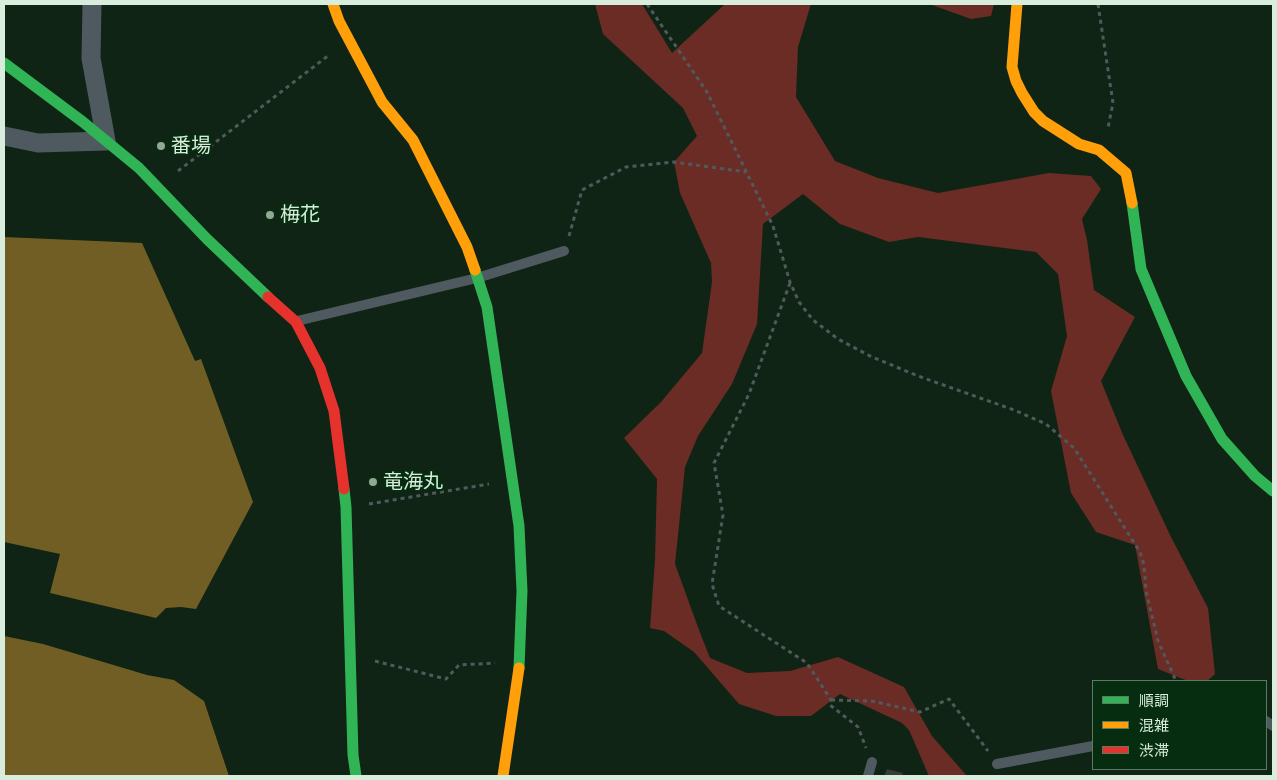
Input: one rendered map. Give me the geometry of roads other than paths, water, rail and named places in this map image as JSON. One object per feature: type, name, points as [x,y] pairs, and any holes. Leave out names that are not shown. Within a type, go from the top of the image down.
[{"type":"street","points":[[92,4],[91,58],[106,141]]},
{"type":"street","points":[[333,4],[339,21],[382,102],[413,140],[467,247],[486,307],[519,526],[522,591],[520,662],[504,776]]},
{"type":"street","points":[[1017,4],[1012,67],[1022,93],[1034,112],[1043,121],[1078,144],[1099,150],[1126,173],[1133,207],[1141,269],[1186,376],[1222,439],[1255,476],[1273,491]]},
{"type":"street","points":[[4,63],[139,168],[207,239],[296,322],[320,368],[334,411],[346,507],[353,755],[356,776]]},
{"type":"street","points":[[4,136],[38,143],[106,141]]},
{"type":"lane","points":[[296,322],[477,278],[564,251]]},
{"type":"lane","points":[[997,764],[1092,746]]},
{"type":"lane","points":[[868,776],[872,762]]},
{"type":"place","name":"番場","points":[[161,146]]},
{"type":"place","name":"梅花","points":[[270,215]]},
{"type":"place","name":"竜海丸","points":[[373,482]]}]
